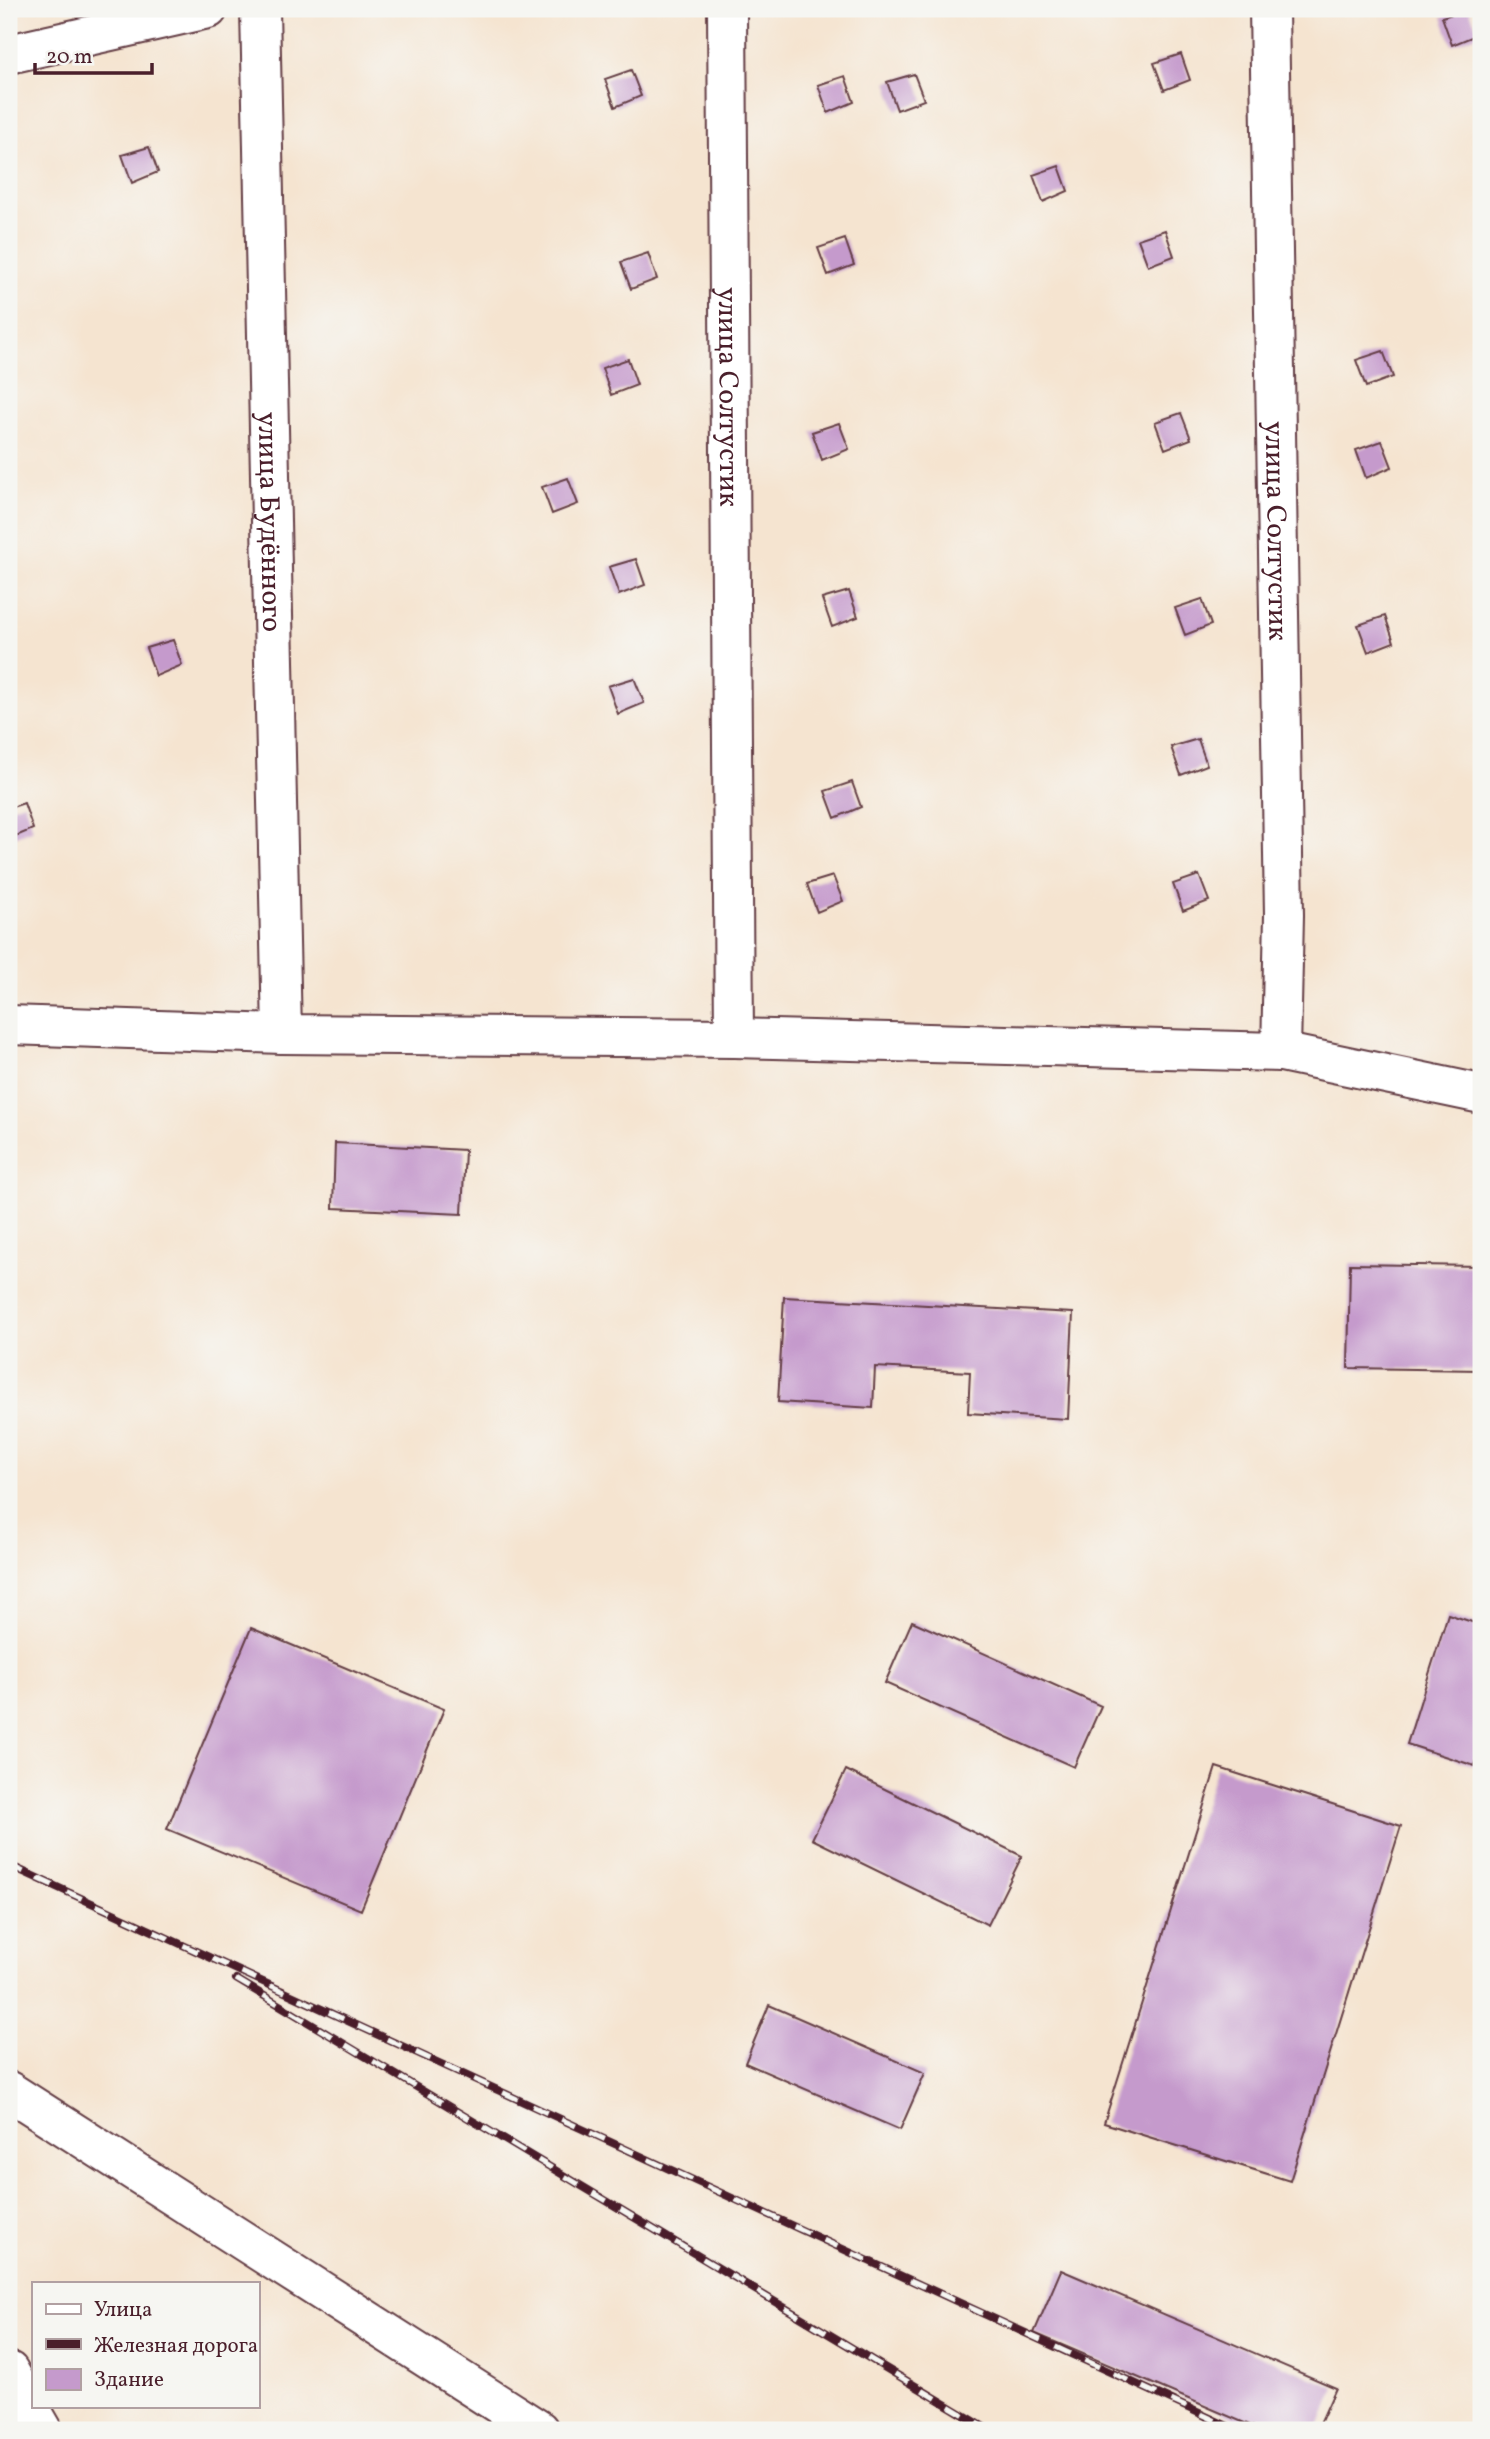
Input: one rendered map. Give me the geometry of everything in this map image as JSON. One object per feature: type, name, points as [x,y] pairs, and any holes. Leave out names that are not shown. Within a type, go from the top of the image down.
[{"type":"street","points":[[9,54],[208,9]]},
{"type":"street","name":"улица Будённого","points":[[260,9],[282,1034]]},
{"type":"street","name":"улица Солтустик","points":[[727,9],[734,1038]]},
{"type":"street","name":"улица Солтустик","points":[[1269,9],[1283,915],[1282,1052]]},
{"type":"street","points":[[9,1025],[282,1034],[734,1038],[1282,1052],[1481,1094]]},
{"type":"street","points":[[9,2091],[539,2430]]},
{"type":"street","points":[[9,2371],[44,2430]]},
{"type":"building","points":[[1469,9],[1479,34],[1452,45],[1442,17]]},
{"type":"building","points":[[1181,54],[1190,80],[1164,90],[1154,63]]},
{"type":"building","points":[[631,70],[641,96],[615,107],[605,79]]},
{"type":"building","points":[[914,74],[924,100],[897,110],[887,82]]},
{"type":"building","points":[[845,76],[854,102],[828,113],[818,85]]},
{"type":"building","points":[[149,147],[158,172],[132,183],[122,155]]},
{"type":"building","points":[[1059,166],[1068,191],[1043,202],[1033,175]]},
{"type":"building","points":[[1165,230],[1174,256],[1148,266],[1138,239]]},
{"type":"building","points":[[845,239],[854,265],[828,275],[818,248]]},
{"type":"building","points":[[648,253],[657,279],[631,289],[621,262]]},
{"type":"building","points":[[1383,351],[1393,377],[1366,387],[1356,360]]},
{"type":"building","points":[[628,359],[637,385],[611,395],[602,368]]},
{"type":"building","points":[[1181,413],[1191,439],[1165,449],[1155,422]]},
{"type":"building","points":[[839,423],[849,449],[822,460],[812,432]]},
{"type":"building","points":[[1382,441],[1392,467],[1366,478],[1356,450]]},
{"type":"building","points":[[568,478],[578,504],[552,514],[542,487]]},
{"type":"building","points":[[636,559],[645,585],[619,595],[609,567]]},
{"type":"building","points":[[849,591],[858,617],[832,627],[822,599]]},
{"type":"building","points":[[1202,599],[1211,625],[1185,635],[1175,608]]},
{"type":"building","points":[[1385,616],[1394,642],[1368,652],[1358,625]]},
{"type":"building","points":[[173,640],[182,665],[156,676],[146,648]]},
{"type":"building","points":[[634,678],[644,703],[618,714],[608,686]]},
{"type":"building","points":[[1198,739],[1207,765],[1181,775],[1171,747]]},
{"type":"building","points":[[852,782],[861,807],[835,818],[825,791]]},
{"type":"building","points":[[24,803],[33,829],[9,839],[9,808]]},
{"type":"building","points":[[1199,875],[1209,901],[1183,911],[1173,884]]},
{"type":"building","points":[[833,876],[843,901],[817,912],[807,884]]},
{"type":"building","points":[[335,1143],[465,1150],[462,1214],[333,1208]]},
{"type":"building","points":[[1350,1264],[1481,1266],[1481,1370],[1348,1368]]},
{"type":"building","points":[[784,1297],[1073,1313],[1068,1419],[968,1413],[970,1372],[875,1367],[873,1408],[778,1402]]},
{"type":"building","points":[[1448,1614],[1481,1625],[1481,1745],[1475,1766],[1407,1744]]},
{"type":"building","points":[[912,1621],[1101,1706],[1074,1767],[885,1683]]},
{"type":"building","points":[[251,1628],[444,1709],[361,1910],[167,1829]]},
{"type":"building","points":[[1216,1767],[1401,1826],[1290,2181],[1104,2123]]},
{"type":"building","points":[[846,1770],[1022,1856],[988,1925],[812,1839]]},
{"type":"building","points":[[769,2005],[925,2073],[900,2130],[745,2063]]},
{"type":"building","points":[[1061,2270],[1336,2388],[1317,2430],[1261,2430],[1034,2333]]},
{"type":"railway","points":[[9,1865],[1236,2430]]},
{"type":"railway","points":[[236,1979],[989,2430]]}]
